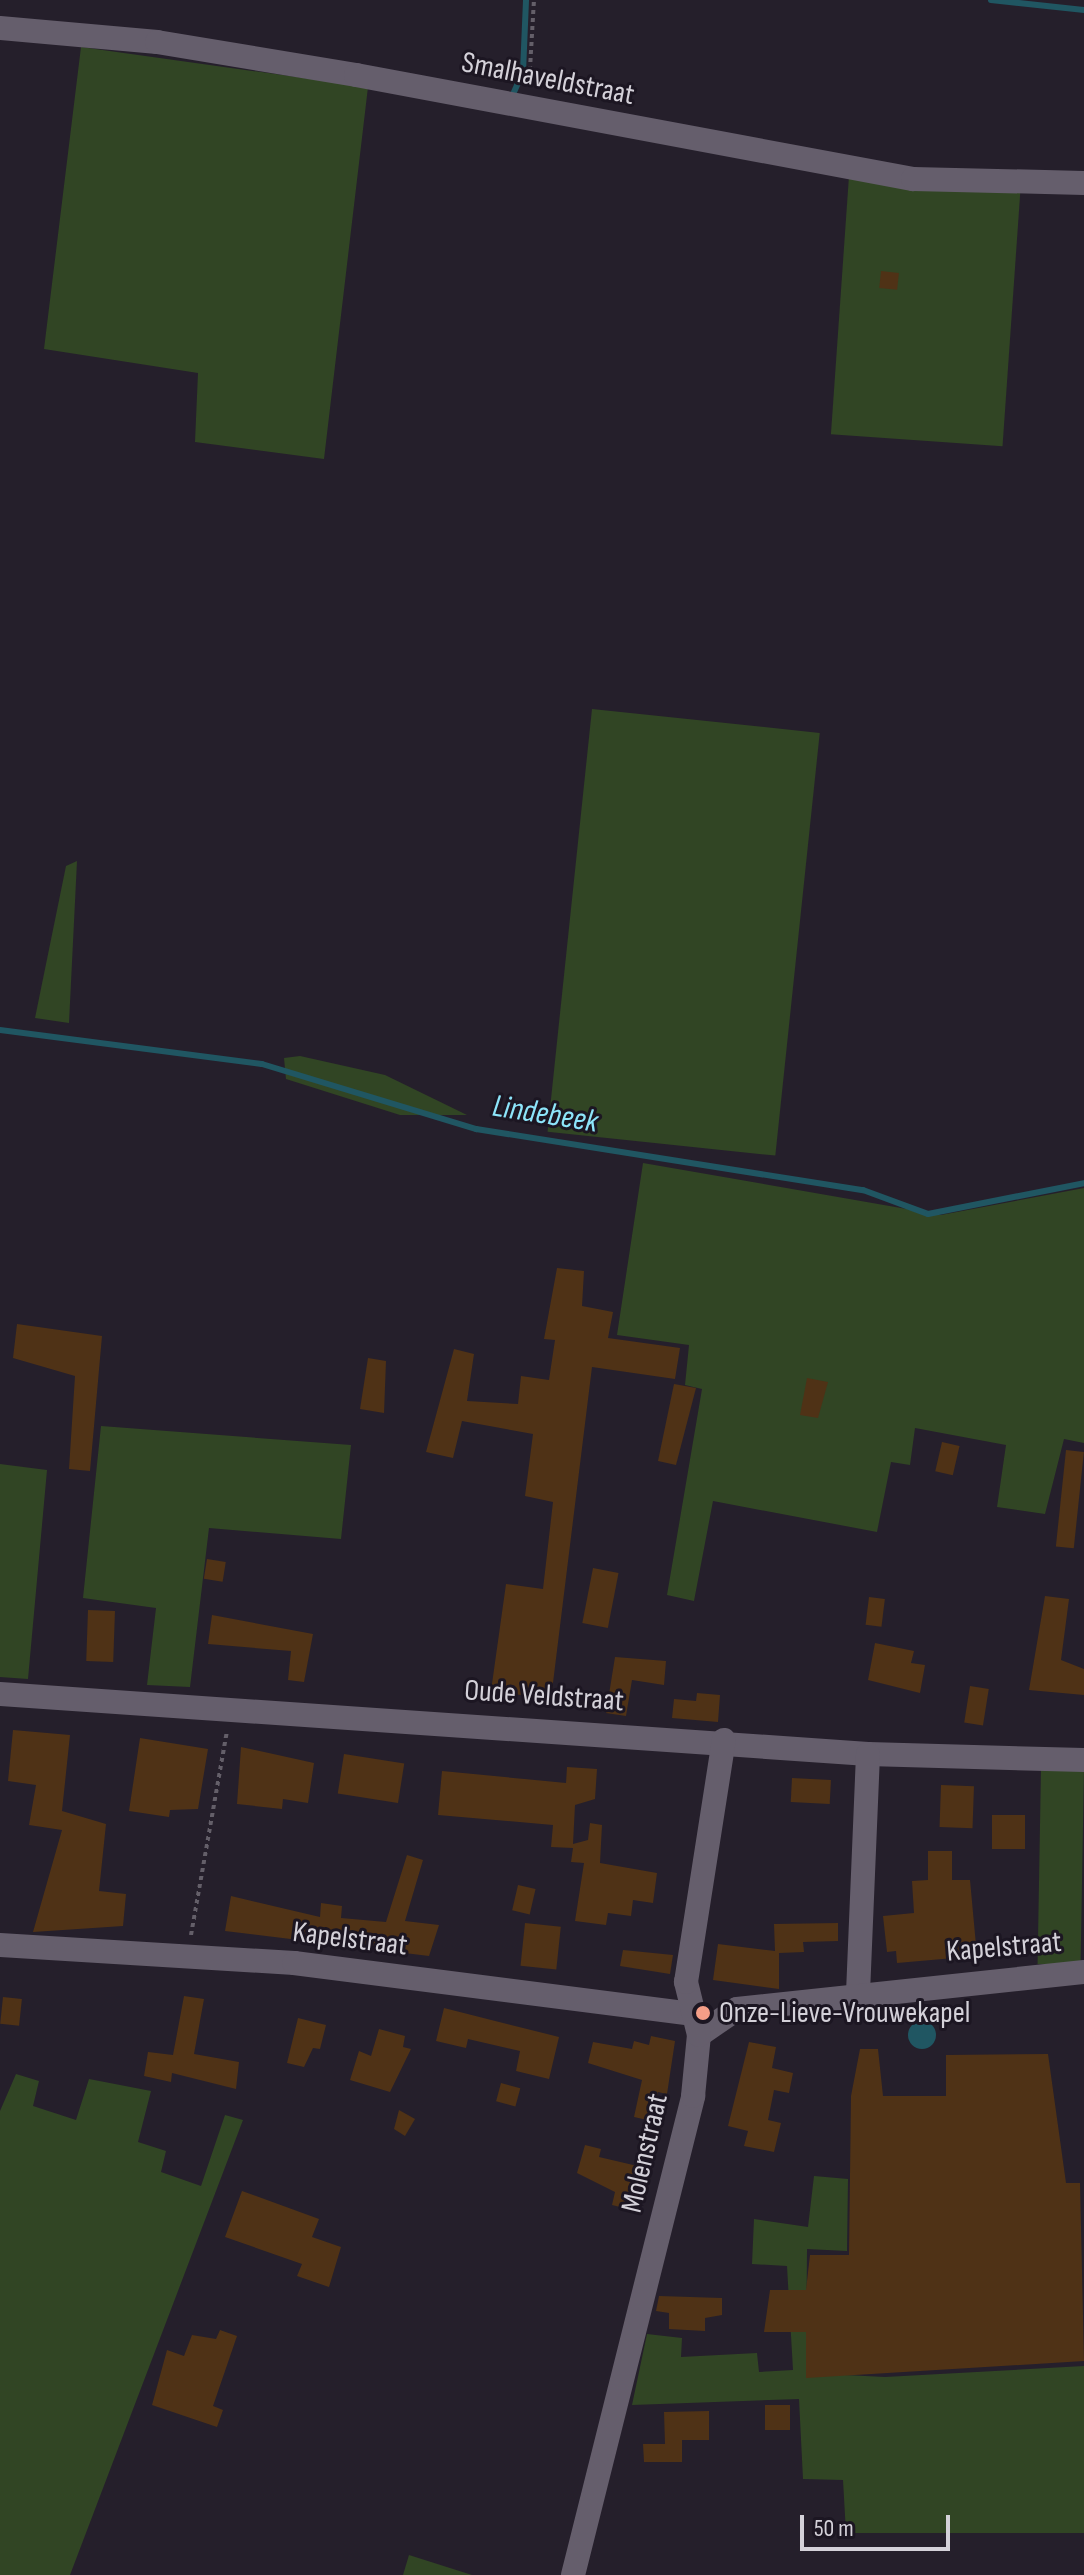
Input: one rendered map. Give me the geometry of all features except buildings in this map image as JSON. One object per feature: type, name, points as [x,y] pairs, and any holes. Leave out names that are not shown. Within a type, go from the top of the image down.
[{"type":"street","name":"Smalhaveldstraat","points":[[0,28],[157,42],[913,179],[1084,183]]},
{"type":"street","name":"Oude Veldstraat","points":[[0,1694],[724,1740],[868,1754],[1084,1760]]},
{"type":"street","name":"Molenstraat","points":[[573,2575],[693,2096],[694,2024],[686,1982],[724,1740]]},
{"type":"street","points":[[858,1993],[868,1754]]},
{"type":"street","name":"Kapelstraat","points":[[0,1945],[294,1963],[694,2024],[737,2009],[858,1993],[1084,1972]]},
{"type":"path","points":[[519,106],[529,86],[534,0]]},
{"type":"path","points":[[187,1957],[230,1708]]},
{"type":"green space","points":[[81,47],[368,87],[324,459],[195,442],[198,373],[44,349]]},
{"type":"green space","points":[[849,176],[1021,188],[1003,446],[831,434]]},
{"type":"green space","points":[[592,709],[820,733],[775,1156],[548,1132]]},
{"type":"green space","points":[[77,861],[69,1023],[35,1018],[66,866]]},
{"type":"green space","points":[[300,1056],[385,1075],[467,1115],[400,1115],[286,1079],[284,1058]]},
{"type":"green space","points":[[643,1163],[941,1215],[1084,1188],[1084,1443],[1064,1439],[1045,1514],[997,1507],[1006,1445],[915,1428],[910,1465],[891,1462],[877,1532],[713,1501],[694,1601],[667,1595],[702,1389],[685,1385],[689,1345],[617,1335]]},
{"type":"green space","points":[[101,1426],[351,1445],[341,1539],[209,1528],[190,1687],[147,1685],[156,1608],[83,1598]]},
{"type":"green space","points":[[0,1464],[47,1470],[28,1679],[0,1677]]},
{"type":"green space","points":[[1041,1768],[1084,1769],[1081,1965],[1038,1964]]},
{"type":"green space","points":[[16,2074],[39,2081],[33,2106],[76,2120],[89,2079],[151,2091],[138,2142],[166,2151],[161,2172],[201,2186],[225,2115],[243,2120],[70,2575],[0,2575],[0,2111]]},
{"type":"green space","points":[[814,2176],[848,2179],[847,2251],[807,2249],[806,2373],[885,2377],[1084,2366],[1084,2533],[846,2533],[843,2480],[803,2479],[799,2399],[632,2405],[647,2334],[682,2338],[681,2357],[757,2353],[759,2372],[793,2370],[787,2266],[752,2264],[754,2219],[808,2227]]},
{"type":"green space","points":[[409,2555],[472,2575],[403,2575]]},
{"type":"water","points":[[922,2021],[932,2025],[936,2035],[932,2045],[922,2049],[912,2045],[908,2035],[912,2025]]},
{"type":"waterway","points":[[514,92],[523,72],[526,0]]},
{"type":"waterway","points":[[991,0],[1084,10]]},
{"type":"waterway","name":"Lindebeek","points":[[0,1030],[262,1064],[476,1129],[863,1190],[928,1214],[1084,1183]]},
{"type":"place","name":"Onze-Lieve-Vrouwekapel","points":[[703,2013]]}]
